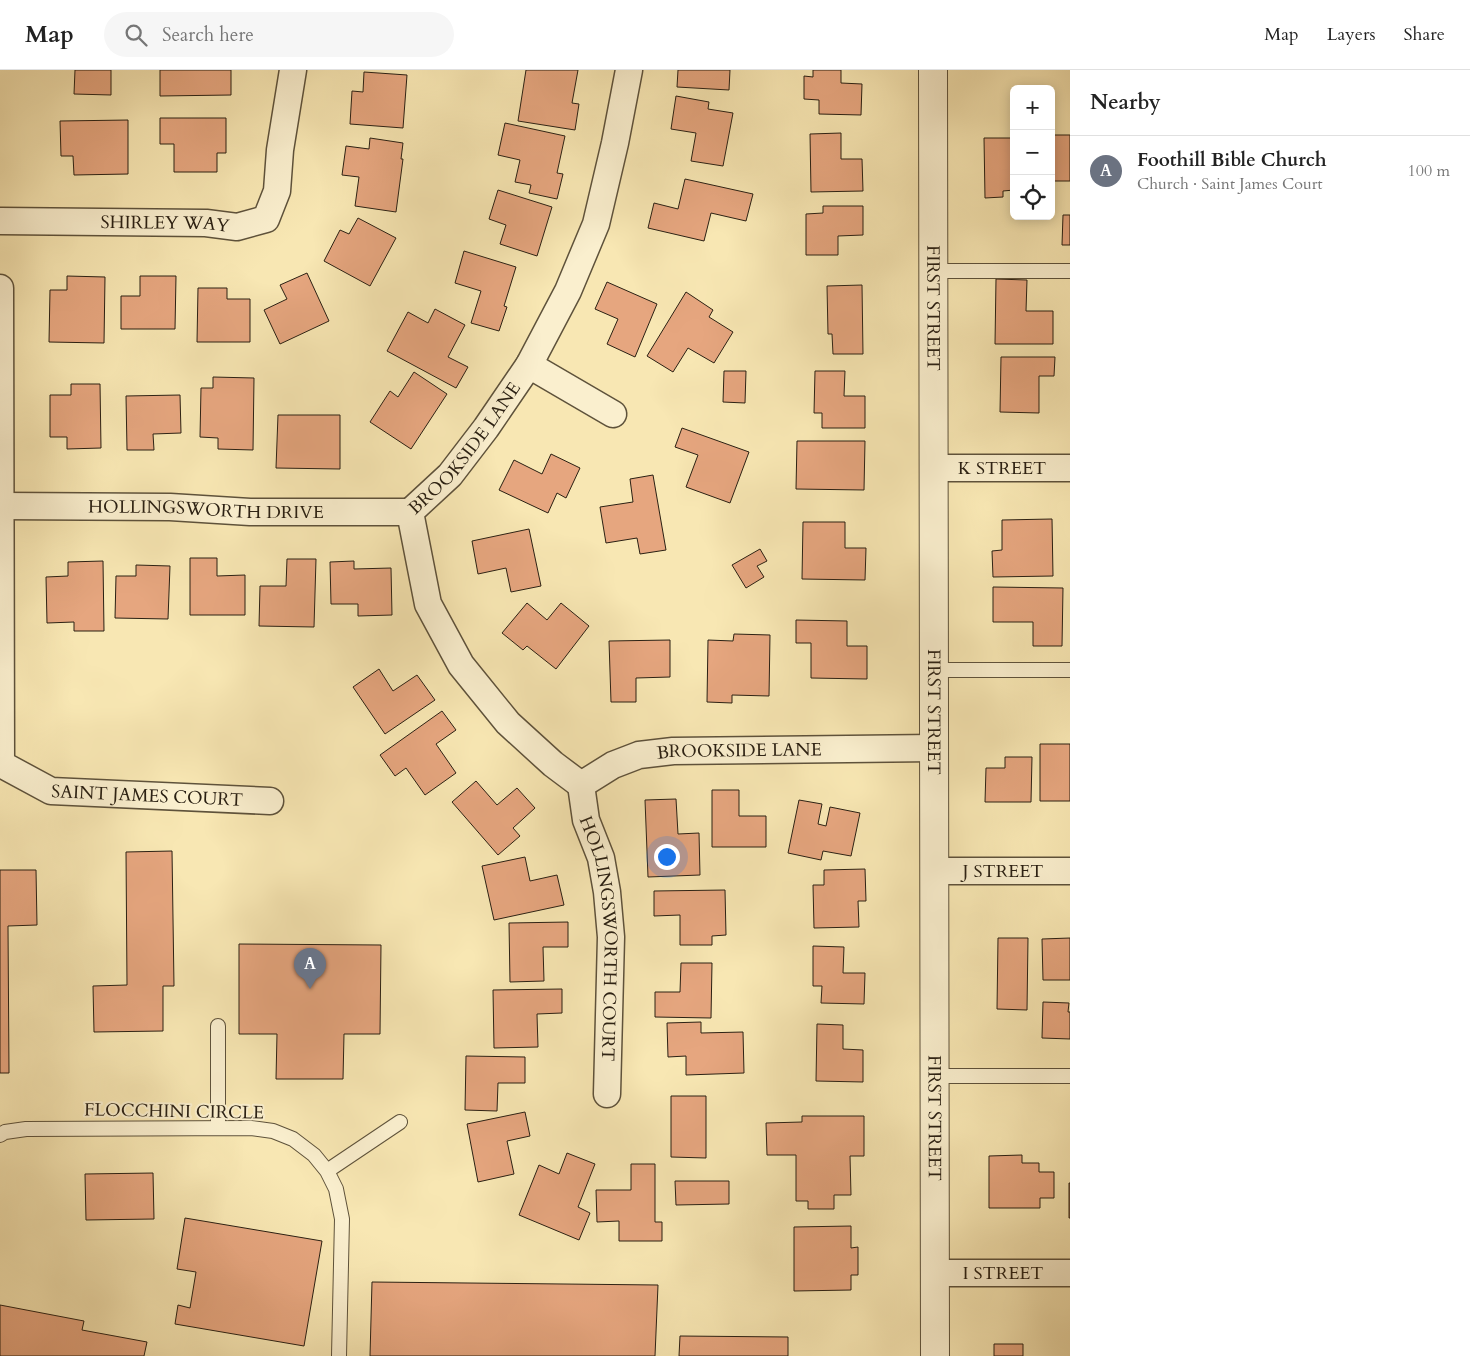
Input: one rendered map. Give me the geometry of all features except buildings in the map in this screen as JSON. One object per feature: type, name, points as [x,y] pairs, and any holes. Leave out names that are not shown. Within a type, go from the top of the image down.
[{"type":"street","name":"SHIRLEY WAY","points":[[0,222],[206,223],[237,228],[266,219],[277,191],[280,150],[293,70]]},
{"type":"street","name":"BROOKSIDE LANE","points":[[629,70],[616,144],[596,224],[568,291],[530,365],[486,428],[450,475],[410,512],[428,604],[460,665],[508,723],[553,764],[581,785],[613,765],[639,755],[674,751],[934,748]]},
{"type":"street","name":"FIRST STREET","points":[[934,70],[935,1356]]},
{"type":"street","points":[[0,288],[1,506]]},
{"type":"street","points":[[530,365],[613,414]]},
{"type":"street","name":"K STREET","points":[[934,468],[1070,468]]},
{"type":"street","name":"HOLLINGSWORTH DRIVE","points":[[1,506],[170,507],[250,512],[410,512]]},
{"type":"street","name":"SAINT JAMES COURT","points":[[1,506],[1,764],[51,791],[270,801]]},
{"type":"street","name":"HOLLINGSWORTH COURT","points":[[581,785],[586,820],[601,858],[607,892],[611,937],[607,1094]]},
{"type":"street","name":"J STREET","points":[[935,871],[1070,871]]},
{"type":"street","name":"I STREET","points":[[935,1273],[1070,1273]]},
{"type":"lane","points":[[934,271],[1070,271]]},
{"type":"lane","points":[[934,670],[1070,670]]},
{"type":"lane","points":[[218,1026],[218,1128]]},
{"type":"lane","points":[[935,1076],[1070,1076]]},
{"type":"lane","points":[[327,1171],[400,1122]]},
{"type":"lane","name":"FLOCCHINI CIRCLE","points":[[0,1135],[5,1132],[26,1130],[251,1128],[273,1131],[293,1139],[314,1156],[327,1171],[336,1189],[342,1218],[339,1356]]},
{"type":"place","name":"Foothill Bible Church","points":[[310,989]]}]
